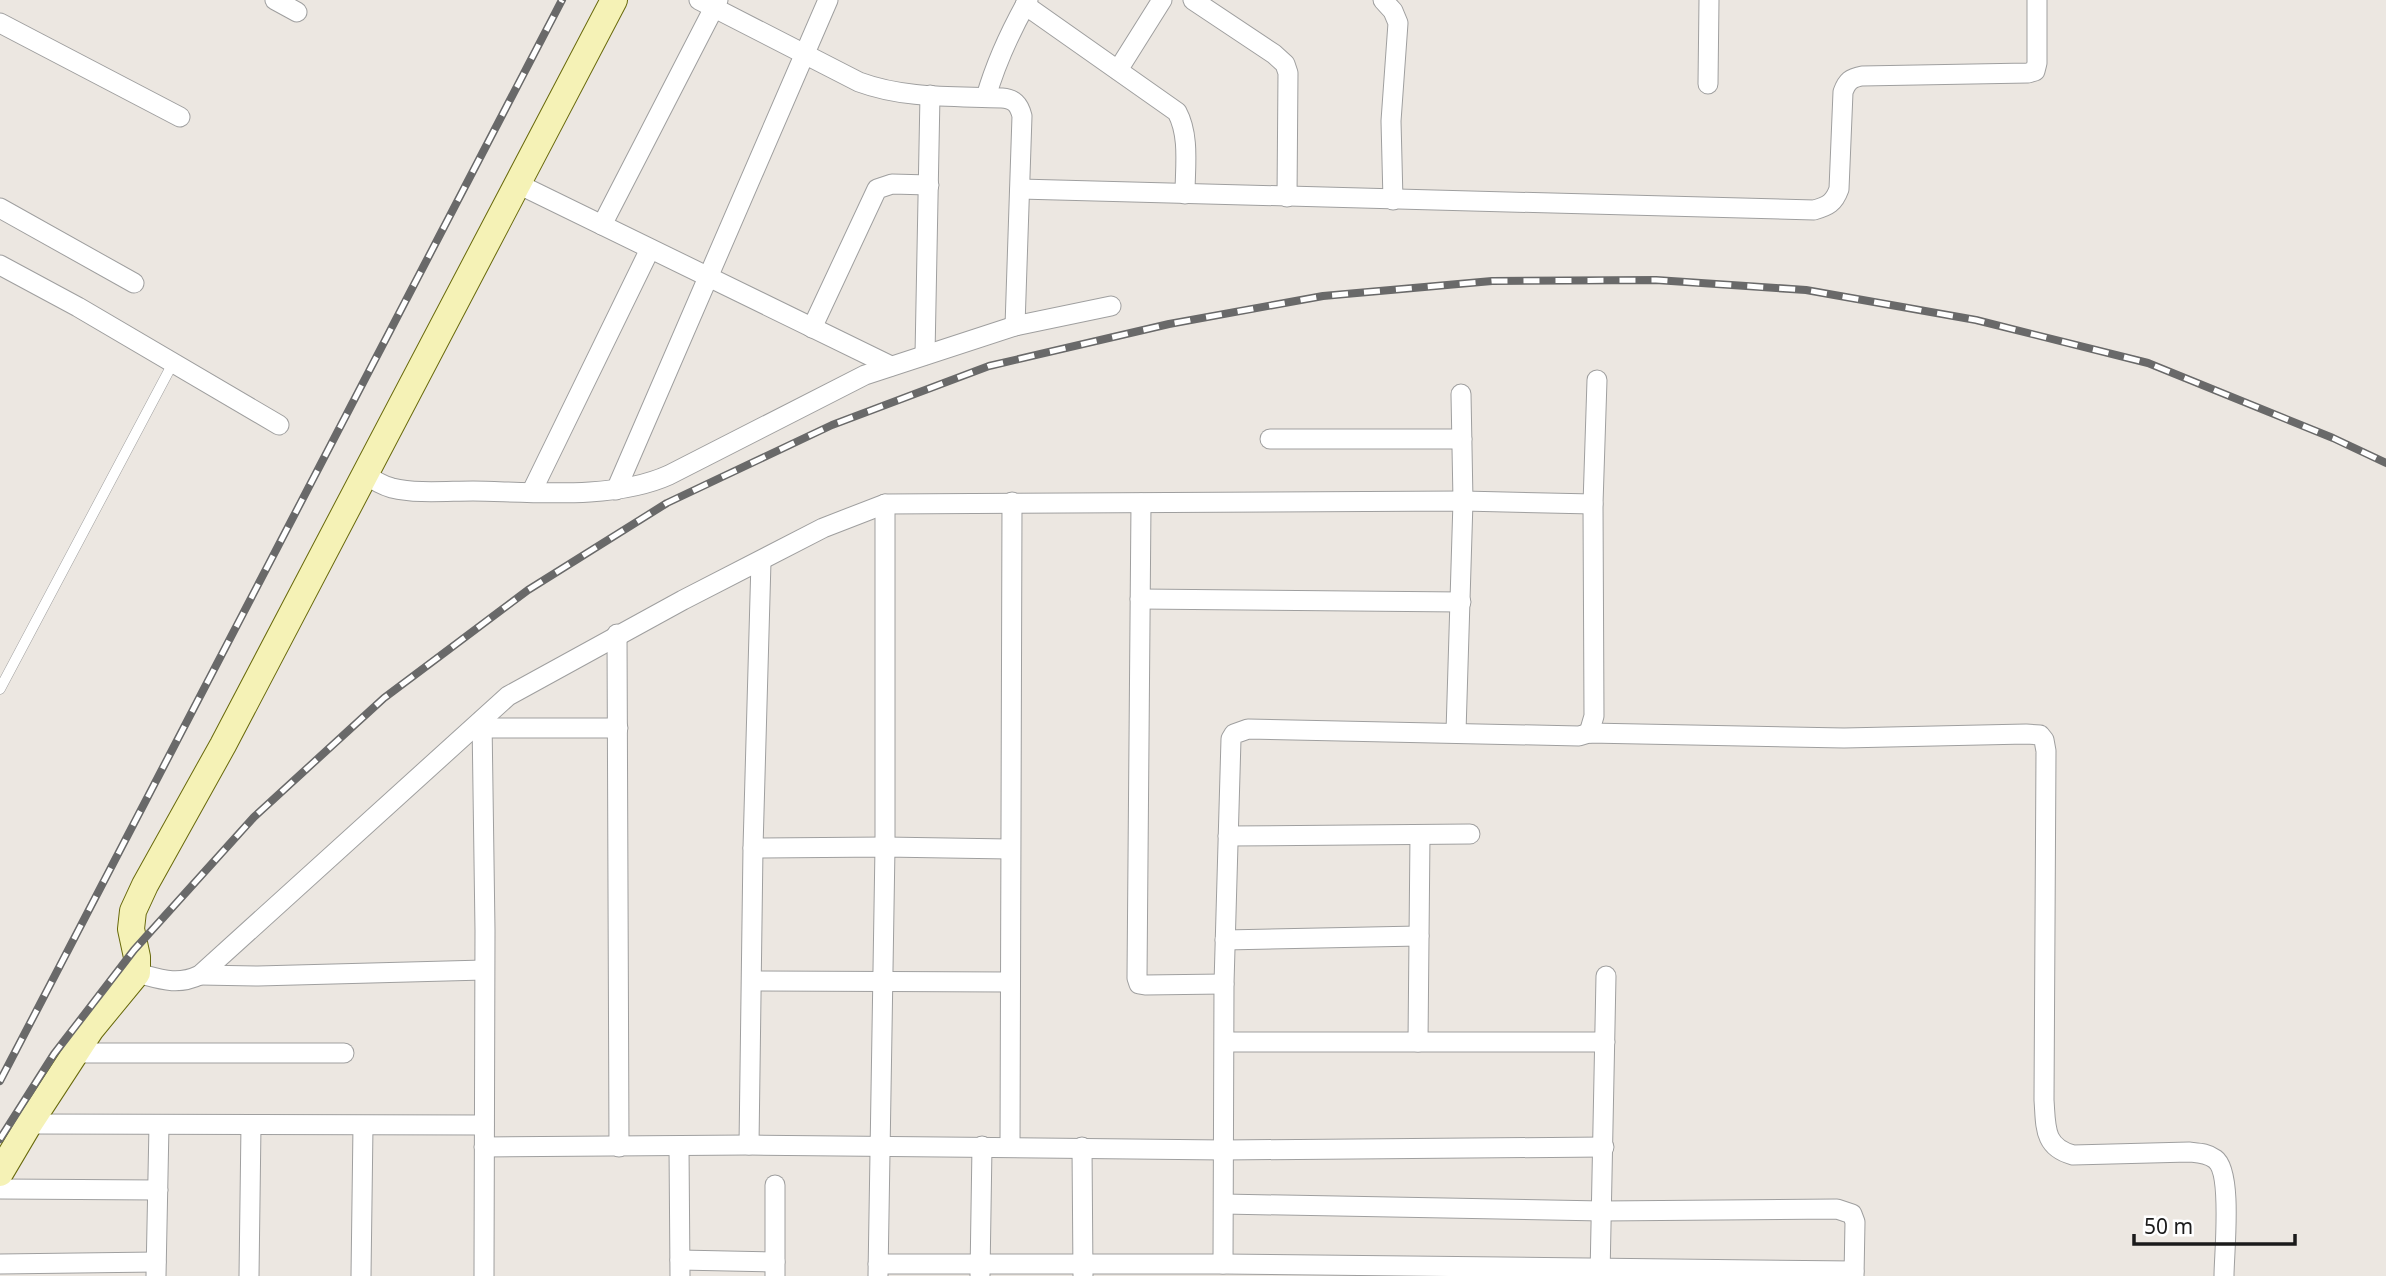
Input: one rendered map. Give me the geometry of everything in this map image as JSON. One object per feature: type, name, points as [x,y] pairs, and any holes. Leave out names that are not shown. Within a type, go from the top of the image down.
[{"type":"street","points":[[275,0],[297,12]]},
{"type":"street","points":[[0,1173],[76,1053],[137,973],[137,957],[131,929],[133,911],[230,733],[614,0]]},
{"type":"street","points":[[616,489],[828,0]]},
{"type":"street","points":[[1118,70],[1162,0]]},
{"type":"street","points":[[1193,0],[1285,64],[1288,73],[1287,197]]},
{"type":"street","points":[[1383,0],[1393,11],[1398,23],[1391,121],[1393,200]]},
{"type":"street","points":[[1708,84],[1709,0]]},
{"type":"street","points":[[1020,189],[1814,210],[1828,206],[1835,200],[1839,189],[1843,92],[1846,83],[1852,78],[1862,76],[2035,71],[2037,0]]},
{"type":"street","points":[[986,97],[1002,48],[1027,2],[1177,113],[1182,122],[1185,194]]},
{"type":"street","points":[[602,225],[710,3],[805,55],[880,90],[899,94],[1010,99],[1020,107],[1022,116],[1015,326]]},
{"type":"street","points":[[0,23],[180,117]]},
{"type":"street","points":[[925,355],[930,95]]},
{"type":"street","points":[[518,184],[891,366]]},
{"type":"street","points":[[812,328],[877,190],[892,184],[929,185]]},
{"type":"street","points":[[0,208],[134,283]]},
{"type":"street","points":[[531,491],[650,249]]},
{"type":"street","points":[[0,265],[78,307],[279,425]]},
{"type":"street","points":[[364,473],[375,482],[393,488],[531,491],[616,489],[651,483],[865,375],[1015,326],[1111,306]]},
{"type":"street","points":[[1589,733],[1594,716],[1593,504],[1597,380]]},
{"type":"street","points":[[1456,732],[1463,501],[1461,394]]},
{"type":"street","points":[[1270,439],[1462,439]]},
{"type":"street","points":[[137,973],[173,983],[200,975],[482,724],[508,696],[617,634],[823,528],[885,504],[1463,501],[1593,504]]},
{"type":"street","points":[[1010,1146],[1012,502]]},
{"type":"street","points":[[1141,503],[1137,978],[1139,984],[1145,985],[1224,984]]},
{"type":"street","points":[[885,504],[885,847],[878,1270],[1083,1270],[1223,1264],[1854,1274],[1855,1222],[1852,1214],[1846,1210],[1602,1210],[1224,1204]]},
{"type":"street","points":[[748,1145],[761,561]]},
{"type":"street","points":[[1140,599],[1461,602]]},
{"type":"street","points":[[617,634],[619,1147]]},
{"type":"street","points":[[482,724],[618,728]]},
{"type":"street","points":[[482,724],[484,1276]]},
{"type":"street","points":[[1223,1264],[1224,984],[1231,739],[1240,730],[1844,738],[2039,736],[2044,740],[2046,751],[2046,1129],[2058,1151],[2073,1155],[2189,1152],[2215,1159],[2221,1166],[2225,1183],[2224,1276]]},
{"type":"street","points":[[1228,836],[1470,834]]},
{"type":"street","points":[[1418,1042],[1420,835]]},
{"type":"street","points":[[753,848],[1009,849]]},
{"type":"street","points":[[1226,940],[1419,936]]},
{"type":"street","points":[[200,975],[484,970]]},
{"type":"street","points":[[1600,1272],[1606,976]]},
{"type":"street","points":[[752,981],[1009,982]]},
{"type":"street","points":[[1225,1042],[1605,1042]]},
{"type":"street","points":[[76,1053],[344,1054]]},
{"type":"street","points":[[29,1124],[484,1125]]},
{"type":"street","points":[[0,1264],[156,1269],[159,1125]]},
{"type":"street","points":[[248,1276],[251,1125]]},
{"type":"street","points":[[361,1276],[363,1126]]},
{"type":"street","points":[[679,1146],[680,1268],[775,1269],[775,1185]]},
{"type":"street","points":[[980,1270],[982,1146]]},
{"type":"street","points":[[484,1147],[1010,1146],[1224,1150],[1604,1147]]},
{"type":"street","points":[[1082,1147],[1083,1270]]},
{"type":"street","points":[[0,1189],[158,1190]]},
{"type":"lane","points":[[0,690],[173,362]]},
{"type":"railway","points":[[0,1081],[562,0]]},
{"type":"railway","points":[[0,1139],[54,1054],[134,950],[254,817],[384,698],[528,590],[667,503],[832,425],[989,366],[1169,324],[1323,296],[1492,281],[1656,280],[1806,290],[1976,320],[2148,363],[2333,438],[2386,463]]}]
